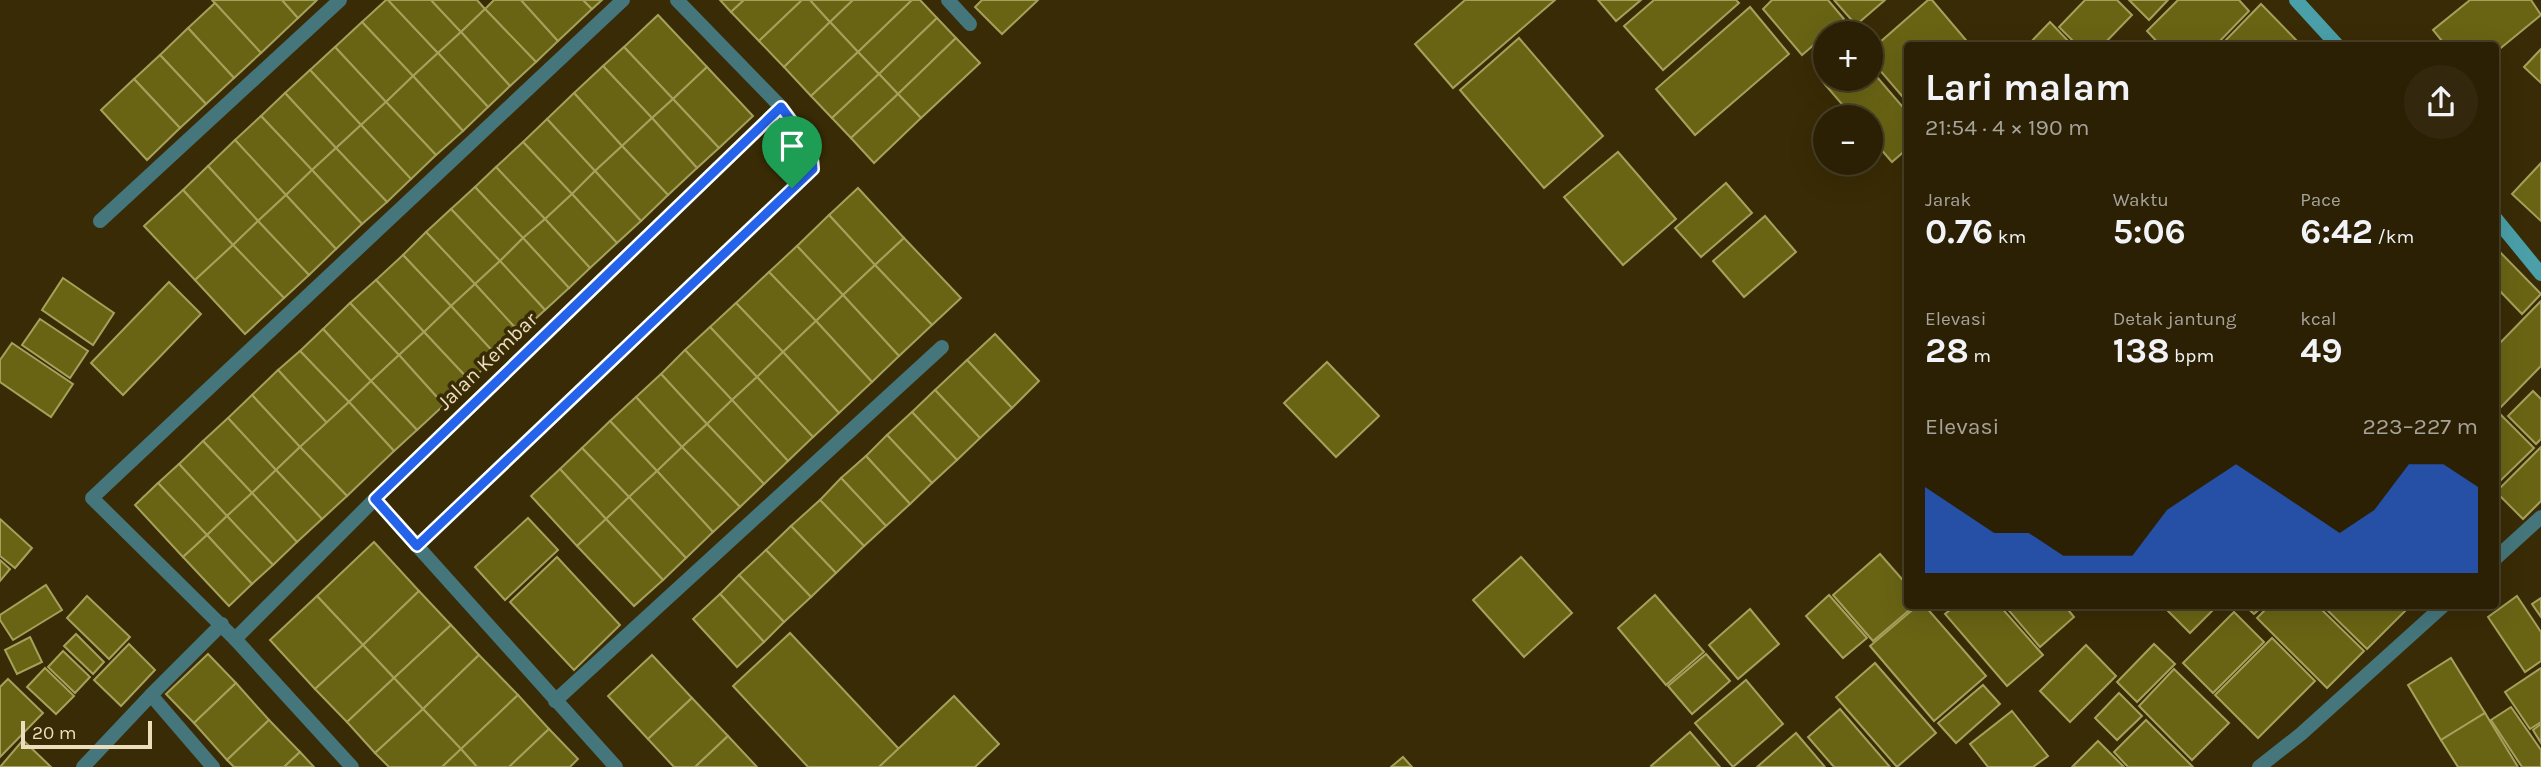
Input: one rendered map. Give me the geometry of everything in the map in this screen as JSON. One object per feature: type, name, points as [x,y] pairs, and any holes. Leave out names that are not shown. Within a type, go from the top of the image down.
[{"type":"street","points":[[100,221],[340,0]]},
{"type":"street","points":[[352,767],[222,624],[92,498],[622,0]]},
{"type":"street","points":[[417,546],[813,169],[811,148],[781,107],[677,0]]},
{"type":"street","points":[[948,0],[970,24]]},
{"type":"street","points":[[2296,0],[2334,42]]},
{"type":"street","name":"Jalan Kembar","points":[[235,639],[375,499],[781,107]]},
{"type":"street","points":[[2499,223],[2541,274]]},
{"type":"street","points":[[555,701],[942,347]]},
{"type":"street","points":[[375,499],[616,767]]},
{"type":"street","points":[[2499,555],[2541,517]]},
{"type":"street","points":[[2259,767],[2301,734],[2440,609]]},
{"type":"street","points":[[83,767],[222,624]]},
{"type":"street","points":[[151,695],[213,767]]},
{"type":"building","points":[[212,0],[282,0],[298,18],[261,53]]},
{"type":"building","points":[[282,0],[317,0],[298,18]]},
{"type":"building","points":[[386,0],[438,53],[413,76],[362,22]]},
{"type":"building","points":[[388,0],[431,0],[461,32],[438,53]]},
{"type":"building","points":[[431,0],[477,0],[485,9],[461,32]]},
{"type":"building","points":[[494,0],[521,0],[558,41],[536,62],[485,9]]},
{"type":"building","points":[[521,0],[583,0],[592,9],[558,41]]},
{"type":"building","points":[[583,0],[602,0],[592,9]]},
{"type":"building","points":[[720,0],[744,0],[731,12]]},
{"type":"building","points":[[744,0],[802,0],[759,41],[731,12]]},
{"type":"building","points":[[802,0],[810,0],[830,22],[784,67],[759,41]]},
{"type":"building","points":[[810,0],[853,0],[830,22]]},
{"type":"building","points":[[853,0],[912,0],[858,52],[830,22]]},
{"type":"building","points":[[912,0],[920,0],[937,18],[879,74],[858,52]]},
{"type":"building","points":[[982,0],[1038,0],[1002,34],[975,7]]},
{"type":"building","points":[[1465,0],[1555,0],[1453,88],[1415,44]]},
{"type":"building","points":[[1598,0],[1641,0],[1616,21]]},
{"type":"building","points":[[1654,0],[1736,0],[1739,3],[1663,70],[1624,26]]},
{"type":"building","points":[[1772,0],[1828,0],[1844,19],[1813,21],[1813,46],[1802,55],[1763,9]]},
{"type":"building","points":[[1834,0],[1885,0],[1861,21],[1852,21]]},
{"type":"building","points":[[1928,0],[1932,0],[1968,42],[1904,42],[1904,98],[1883,74],[1883,39]]},
{"type":"building","points":[[2085,0],[2117,0],[2132,15],[2106,42],[2074,42],[2059,27]]},
{"type":"building","points":[[2129,0],[2168,0],[2149,20]]},
{"type":"building","points":[[2178,0],[2239,0],[2249,11],[2219,42],[2157,42],[2147,31]]},
{"type":"building","points":[[2470,0],[2531,0],[2541,15],[2499,50],[2499,42],[2443,42],[2433,30]]},
{"type":"building","points":[[215,3],[261,53],[234,78],[188,28]]},
{"type":"building","points":[[2261,4],[2298,42],[2224,42]]},
{"type":"building","points":[[1750,7],[1789,54],[1695,135],[1656,89]]},
{"type":"building","points":[[485,9],[536,62],[510,86],[461,32]]},
{"type":"building","points":[[658,15],[707,67],[673,99],[624,47]]},
{"type":"building","points":[[937,18],[956,38],[898,94],[879,74]]},
{"type":"building","points":[[362,22],[413,76],[386,102],[335,47]]},
{"type":"building","points":[[830,22],[858,52],[811,96],[784,67]]},
{"type":"building","points":[[2050,22],[2069,42],[2031,42]]},
{"type":"building","points":[[188,28],[234,78],[206,104],[160,55]]},
{"type":"building","points":[[461,32],[510,86],[488,107],[438,53]]},
{"type":"building","points":[[956,38],[980,63],[921,118],[898,94]]},
{"type":"building","points":[[1519,38],[1603,136],[1544,188],[1460,90]]},
{"type":"building","points":[[335,47],[386,102],[361,125],[310,70]]},
{"type":"building","points":[[624,47],[673,99],[652,118],[603,66]]},
{"type":"building","points":[[2541,49],[2541,83],[2524,67]]},
{"type":"building","points":[[858,52],[879,74],[832,118],[811,96]]},
{"type":"building","points":[[438,53],[488,107],[463,131],[413,76]]},
{"type":"building","points":[[160,55],[206,104],[180,128],[134,79]]},
{"type":"building","points":[[603,66],[652,118],[622,146],[574,93]]},
{"type":"building","points":[[707,67],[753,116],[719,148],[673,99]]},
{"type":"building","points":[[310,70],[361,125],[336,148],[285,93]]},
{"type":"building","points":[[879,74],[898,94],[851,138],[832,118]]},
{"type":"building","points":[[413,76],[463,131],[436,155],[386,102]]},
{"type":"building","points":[[134,79],[180,128],[147,160],[101,110]]},
{"type":"building","points":[[1883,84],[1904,108],[1904,152],[1892,162],[1883,152],[1883,105],[1843,105],[1831,91],[1883,91]]},
{"type":"building","points":[[285,93],[336,148],[312,170],[261,116]]},
{"type":"building","points":[[574,93],[622,146],[595,171],[547,119]]},
{"type":"building","points":[[898,94],[921,118],[874,163],[851,138]]},
{"type":"building","points":[[673,99],[719,148],[697,168],[652,118]]},
{"type":"building","points":[[386,102],[436,155],[411,179],[361,125]]},
{"type":"building","points":[[261,116],[312,170],[286,195],[235,140]]},
{"type":"building","points":[[652,118],[697,168],[668,195],[622,146]]},
{"type":"building","points":[[547,119],[595,171],[572,194],[523,142]]},
{"type":"building","points":[[361,125],[411,179],[387,202],[336,148]]},
{"type":"building","points":[[235,140],[286,195],[258,221],[208,166]]},
{"type":"building","points":[[523,142],[572,194],[545,219],[496,167]]},
{"type":"building","points":[[622,146],[668,195],[641,221],[595,171]]},
{"type":"building","points":[[336,148],[387,202],[362,224],[312,170]]},
{"type":"building","points":[[1618,152],[1676,219],[1623,265],[1564,197]]},
{"type":"building","points":[[2541,163],[2541,221],[2512,194]]},
{"type":"building","points":[[208,166],[258,221],[233,245],[183,190]]},
{"type":"building","points":[[496,167],[545,219],[523,238],[475,187]]},
{"type":"building","points":[[312,170],[362,224],[336,249],[286,195]]},
{"type":"building","points":[[595,171],[641,221],[617,243],[572,194]]},
{"type":"building","points":[[1726,183],[1752,213],[1701,257],[1675,228]]},
{"type":"building","points":[[475,187],[523,238],[500,261],[451,209]]},
{"type":"building","points":[[858,188],[904,238],[875,265],[829,215]]},
{"type":"building","points":[[183,190],[233,245],[195,280],[144,226]]},
{"type":"building","points":[[572,194],[617,243],[590,268],[545,219]]},
{"type":"building","points":[[286,195],[336,249],[309,275],[258,221]]},
{"type":"building","points":[[451,209],[500,261],[475,284],[426,232]]},
{"type":"building","points":[[829,215],[875,265],[843,295],[797,246]]},
{"type":"building","points":[[1765,216],[1796,252],[1744,297],[1713,261]]},
{"type":"building","points":[[545,219],[590,268],[569,288],[523,238]]},
{"type":"building","points":[[258,221],[309,275],[284,298],[233,245]]},
{"type":"building","points":[[426,232],[475,284],[451,306],[403,255]]},
{"type":"building","points":[[523,238],[569,288],[545,310],[500,261]]},
{"type":"building","points":[[904,238],[961,298],[932,325],[875,265]]},
{"type":"building","points":[[233,245],[284,298],[245,334],[195,280]]},
{"type":"building","points":[[797,246],[843,295],[816,321],[769,272]]},
{"type":"building","points":[[2499,251],[2541,294],[2522,314],[2499,290]]},
{"type":"building","points":[[403,255],[451,306],[424,332],[376,280]]},
{"type":"building","points":[[500,261],[545,310],[520,333],[475,284]]},
{"type":"building","points":[[875,265],[932,325],[899,356],[843,295]]},
{"type":"building","points":[[769,272],[816,321],[783,352],[736,303]]},
{"type":"building","points":[[63,278],[114,313],[93,345],[42,310]]},
{"type":"building","points":[[376,280],[424,332],[399,355],[350,303]]},
{"type":"building","points":[[169,282],[201,314],[123,395],[91,363]]},
{"type":"building","points":[[475,284],[520,333],[497,356],[451,306]]},
{"type":"building","points":[[843,295],[899,356],[872,382],[816,321]]},
{"type":"building","points":[[2541,301],[2541,366],[2500,408],[2499,407],[2499,344]]},
{"type":"building","points":[[350,303],[399,355],[371,381],[323,329]]},
{"type":"building","points":[[736,303],[783,352],[757,377],[710,327]]},
{"type":"building","points":[[451,306],[497,356],[470,381],[424,332]]},
{"type":"building","points":[[40,319],[88,351],[70,378],[22,345]]},
{"type":"building","points":[[816,321],[872,382],[839,413],[783,352]]},
{"type":"building","points":[[710,327],[757,377],[732,400],[685,350]]},
{"type":"building","points":[[323,329],[371,381],[349,402],[300,351]]},
{"type":"building","points":[[424,332],[470,381],[444,405],[399,355]]},
{"type":"building","points":[[995,334],[1039,381],[1012,408],[967,360]]},
{"type":"building","points":[[12,343],[73,384],[51,417],[0,382],[0,360]]},
{"type":"building","points":[[685,350],[732,400],[707,424],[661,374]]},
{"type":"building","points":[[300,351],[349,402],[327,423],[278,370]]},
{"type":"building","points":[[783,352],[839,413],[813,437],[757,377]]},
{"type":"building","points":[[399,355],[444,405],[417,430],[371,381]]},
{"type":"building","points":[[967,360],[1012,408],[980,438],[935,390]]},
{"type":"building","points":[[1327,362],[1379,416],[1336,457],[1284,403]]},
{"type":"building","points":[[278,370],[327,423],[300,447],[252,395]]},
{"type":"building","points":[[661,374],[707,424],[682,447],[636,397]]},
{"type":"building","points":[[757,377],[813,437],[788,461],[732,400]]},
{"type":"building","points":[[371,381],[417,430],[394,451],[349,402]]},
{"type":"building","points":[[935,390],[980,438],[957,460],[912,412]]},
{"type":"building","points":[[2533,391],[2541,399],[2541,439],[2536,444],[2508,416]]},
{"type":"building","points":[[252,395],[300,447],[276,470],[228,418]]},
{"type":"building","points":[[636,397],[682,447],[657,471],[610,421]]},
{"type":"building","points":[[732,400],[788,461],[764,484],[707,424]]},
{"type":"building","points":[[349,402],[394,451],[347,496],[300,447]]},
{"type":"building","points":[[912,412],[957,460],[932,483],[887,435]]},
{"type":"building","points":[[2499,413],[2534,448],[2499,482]]},
{"type":"building","points":[[228,418],[276,470],[252,493],[203,441]]},
{"type":"building","points":[[610,421],[657,471],[629,497],[582,448]]},
{"type":"building","points":[[707,424],[764,484],[740,507],[682,447]]},
{"type":"building","points":[[887,435],[932,483],[910,504],[866,456]]},
{"type":"building","points":[[203,441],[252,493],[227,516],[179,464]]},
{"type":"building","points":[[300,447],[347,496],[322,519],[276,470]]},
{"type":"building","points":[[682,447],[740,507],[713,532],[657,471]]},
{"type":"building","points":[[2541,447],[2541,501],[2523,519],[2499,495],[2499,489]]},
{"type":"building","points":[[582,448],[629,497],[606,519],[560,469]]},
{"type":"building","points":[[866,456],[910,504],[886,526],[841,478]]},
{"type":"building","points":[[179,464],[227,516],[207,535],[158,483]]},
{"type":"building","points":[[560,469],[606,519],[577,546],[531,496]]},
{"type":"building","points":[[276,470],[322,519],[297,542],[252,493]]},
{"type":"building","points":[[657,471],[713,532],[686,558],[629,497]]},
{"type":"building","points":[[841,478],[886,526],[864,546],[820,500]]},
{"type":"building","points":[[158,483],[207,535],[183,557],[135,505]]},
{"type":"building","points":[[252,493],[297,542],[273,565],[227,516]]},
{"type":"building","points":[[629,497],[686,558],[663,580],[606,519]]},
{"type":"building","points":[[820,500],[864,546],[836,573],[791,526]]},
{"type":"building","points":[[227,516],[273,565],[252,584],[207,535]]},
{"type":"building","points":[[528,518],[558,550],[505,600],[475,567]]},
{"type":"building","points":[[0,519],[32,548],[15,568],[0,556]]},
{"type":"building","points":[[606,519],[663,580],[634,606],[577,546]]},
{"type":"building","points":[[791,526],[836,573],[811,597],[766,550]]},
{"type":"building","points":[[207,535],[252,584],[229,606],[183,557]]},
{"type":"building","points":[[374,542],[419,591],[363,645],[317,596]]},
{"type":"building","points":[[766,550],[811,597],[784,622],[739,575]]},
{"type":"building","points":[[1880,554],[1904,581],[1904,609],[1910,609],[1873,641],[1833,595]]},
{"type":"building","points":[[557,557],[620,625],[574,670],[510,602]]},
{"type":"building","points":[[1521,557],[1572,613],[1524,657],[1473,600]]},
{"type":"building","points":[[0,560],[10,569],[0,581]]},
{"type":"building","points":[[739,575],[784,622],[764,642],[720,594]]},
{"type":"building","points":[[46,585],[62,610],[13,640],[0,620],[0,615]]},
{"type":"building","points":[[419,591],[451,625],[394,678],[363,645]]},
{"type":"building","points":[[720,594],[764,642],[737,667],[693,619]]},
{"type":"building","points":[[1655,595],[1704,652],[1666,685],[1618,628]]},
{"type":"building","points":[[1829,595],[1867,638],[1843,658],[1806,616]]},
{"type":"building","points":[[87,596],[130,637],[109,659],[67,618]]},
{"type":"building","points":[[317,596],[363,645],[315,689],[270,640]]},
{"type":"building","points":[[2517,596],[2541,632],[2541,661],[2525,672],[2488,617]]},
{"type":"building","points":[[2541,598],[2541,617],[2532,604]]},
{"type":"building","points":[[1750,609],[1779,644],[1738,679],[1709,645]]},
{"type":"building","points":[[1913,609],[1928,609],[1986,676],[1934,721],[1870,646]]},
{"type":"building","points":[[1951,609],[2003,609],[2043,655],[2007,686],[1945,614]]},
{"type":"building","points":[[2008,609],[2067,609],[2074,617],[2040,647]]},
{"type":"building","points":[[2166,609],[2214,609],[2190,633]]},
{"type":"building","points":[[2266,609],[2321,609],[2364,651],[2327,688],[2257,618]]},
{"type":"building","points":[[2326,609],[2405,611],[2367,649]]},
{"type":"building","points":[[2234,612],[2264,642],[2213,693],[2183,663]]},
{"type":"building","points":[[451,625],[479,655],[423,709],[394,678]]},
{"type":"building","points":[[790,633],[899,749],[879,767],[808,767],[733,686]]},
{"type":"building","points":[[76,634],[104,662],[93,674],[64,646]]},
{"type":"building","points":[[30,637],[42,662],[17,674],[5,650]]},
{"type":"building","points":[[2272,638],[2315,681],[2258,738],[2215,695]]},
{"type":"building","points":[[129,644],[155,670],[121,706],[94,680]]},
{"type":"building","points":[[2154,644],[2175,664],[2137,702],[2117,682]]},
{"type":"building","points":[[363,645],[394,678],[347,722],[315,689]]},
{"type":"building","points":[[2086,645],[2116,676],[2070,722],[2040,691]]},
{"type":"building","points":[[63,651],[90,677],[75,693],[48,667]]},
{"type":"building","points":[[208,654],[236,683],[194,723],[166,694]]},
{"type":"building","points":[[1706,654],[1730,681],[1692,714],[1668,686]]},
{"type":"building","points":[[479,655],[518,695],[461,749],[423,709]]},
{"type":"building","points":[[652,655],[692,698],[648,739],[608,696]]},
{"type":"building","points":[[2451,658],[2485,713],[2441,740],[2408,685]]},
{"type":"building","points":[[1875,663],[1936,733],[1897,767],[1836,697]]},
{"type":"building","points":[[45,668],[74,696],[56,714],[27,687]]},
{"type":"building","points":[[2541,668],[2541,722],[2530,729],[2505,692]]},
{"type":"building","points":[[2174,669],[2229,723],[2192,760],[2139,706]]},
{"type":"building","points":[[394,678],[423,709],[375,753],[347,722]]},
{"type":"building","points":[[8,679],[43,713],[0,757],[0,687]]},
{"type":"building","points":[[1746,680],[1783,724],[1733,767],[1695,723]]},
{"type":"building","points":[[236,683],[269,720],[227,760],[194,723]]},
{"type":"building","points":[[1983,685],[2000,704],[1956,743],[1938,723]]},
{"type":"building","points":[[2119,693],[2142,716],[2117,740],[2095,718]]},
{"type":"building","points":[[518,695],[549,729],[509,767],[477,767],[461,749]]},
{"type":"building","points":[[954,696],[999,744],[975,767],[879,767]]},
{"type":"building","points":[[692,698],[728,736],[695,767],[674,767],[648,739]]},
{"type":"building","points":[[2511,707],[2541,750],[2541,767],[2522,767],[2491,720]]},
{"type":"building","points":[[423,709],[461,749],[442,767],[389,767],[375,753]]},
{"type":"building","points":[[1840,709],[1890,767],[1834,767],[1808,737]]},
{"type":"building","points":[[2012,711],[2048,756],[2033,767],[1988,767],[1970,744]]},
{"type":"building","points":[[2485,713],[2518,767],[2458,767],[2441,740]]},
{"type":"building","points":[[269,720],[300,752],[284,767],[234,767],[227,760]]},
{"type":"building","points":[[2146,720],[2193,767],[2128,767],[2114,752]]},
{"type":"building","points":[[2541,724],[2541,743],[2533,730]]},
{"type":"building","points":[[549,729],[578,759],[570,767],[509,767]]},
{"type":"building","points":[[1690,732],[1720,767],[1651,766]]},
{"type":"building","points":[[1796,733],[1825,767],[1757,767]]},
{"type":"building","points":[[728,736],[757,767],[695,767]]},
{"type":"building","points":[[23,740],[51,767],[0,767]]},
{"type":"building","points":[[2098,741],[2124,767],[2072,767]]},
{"type":"building","points":[[461,749],[477,767],[442,767]]},
{"type":"building","points":[[300,752],[314,767],[284,767]]},
{"type":"building","points":[[1403,757],[1412,767],[1391,767]]},
{"type":"route","points":[[781,107],[811,148],[813,169],[792,188],[417,546],[375,499],[781,107]]}]
